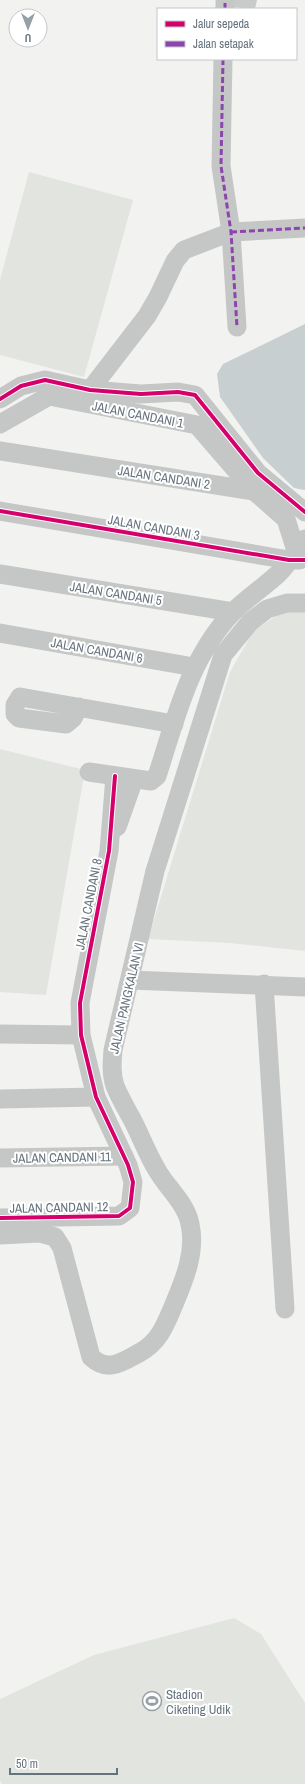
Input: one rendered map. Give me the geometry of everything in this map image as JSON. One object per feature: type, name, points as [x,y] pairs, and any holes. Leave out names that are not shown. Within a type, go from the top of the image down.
[{"type":"street","points":[[224,60],[222,166],[231,232],[237,327]]},
{"type":"street","points":[[90,390],[147,316],[175,261],[184,250],[231,232],[305,228]]},
{"type":"street","points":[[0,399],[21,386],[45,380],[90,390],[141,394],[178,392],[195,395],[258,473],[305,512]]},
{"type":"street","name":"JALAN CANDANI 1","points":[[0,424],[49,396],[197,426],[254,491]]},
{"type":"street","name":"JALAN CANDANI 2","points":[[0,451],[254,491]]},
{"type":"street","points":[[254,491],[286,519],[299,552]]},
{"type":"street","name":"JALAN CANDANI 3","points":[[0,511],[299,552]]},
{"type":"street","name":"JALAN CANDANI 8","points":[[109,850],[142,780],[157,776],[194,667],[213,638],[233,612],[280,572],[299,552]]},
{"type":"street","name":"JALAN CANDANI 5","points":[[0,574],[233,612]]},
{"type":"street","name":"JALAN PANGKALAN VI","points":[[0,1235],[40,1233],[55,1237],[62,1248],[91,1357],[97,1363],[113,1366],[120,1363],[144,1350],[155,1342],[163,1330],[188,1270],[191,1244],[190,1224],[184,1207],[157,1170],[115,1086],[111,1066],[113,1050],[155,871],[223,655],[250,622],[267,610],[287,603],[305,603]]},
{"type":"street","name":"JALAN CANDANI 6","points":[[0,633],[194,667]]},
{"type":"street","points":[[79,707],[174,724]]},
{"type":"street","points":[[89,772],[142,780]]},
{"type":"street","name":"JALAN CANDANI 8","points":[[115,776],[109,850],[80,1003],[81,1036],[96,1097],[124,1156],[133,1182],[130,1208],[119,1216]]},
{"type":"street","points":[[130,980],[264,984],[305,987]]},
{"type":"street","points":[[264,984],[286,1309]]},
{"type":"street","points":[[0,1034],[81,1036]]},
{"type":"street","points":[[0,1099],[96,1097]]},
{"type":"street","name":"JALAN CANDANI 11","points":[[0,1158],[124,1156]]},
{"type":"street","name":"JALAN CANDANI 12","points":[[0,1218],[119,1216]]},
{"type":"shaded area","points":[[29,172],[133,200],[84,377],[0,355],[0,280]]},
{"type":"shaded area","points":[[305,324],[304,490],[294,488],[263,458],[220,397],[217,374],[223,364]]},
{"type":"shaded area","points":[[305,610],[305,951],[230,943],[148,939],[230,672],[254,630],[284,611]]},
{"type":"shaded area","points":[[0,749],[85,770],[46,995],[0,992]]},
{"type":"shaded area","name":"Stadion Ciketing Udik","points":[[234,1618],[261,1634],[305,1703],[305,1784],[2,1784],[0,1781],[0,1699],[94,1655]]},
{"type":"building","points":[[233,0],[257,0],[255,8],[232,7]]},
{"type":"marked path","points":[[225,0],[225,8]]},
{"type":"marked path","points":[[223,60],[221,166],[231,232],[237,327]]},
{"type":"marked path","points":[[231,232],[305,228]]},
{"type":"cycle path","points":[[0,399],[21,386],[45,380],[90,390],[141,394],[178,392],[195,395],[258,473],[305,512]]},
{"type":"cycle path","points":[[0,511],[289,560],[305,560]]},
{"type":"cycle path","points":[[0,1218],[119,1216],[130,1208],[133,1182],[128,1165],[96,1097],[81,1035],[80,1003],[109,851],[115,776]]},
{"type":"place","name":"Stadion Ciketing Udik","points":[[152,1701]]}]
